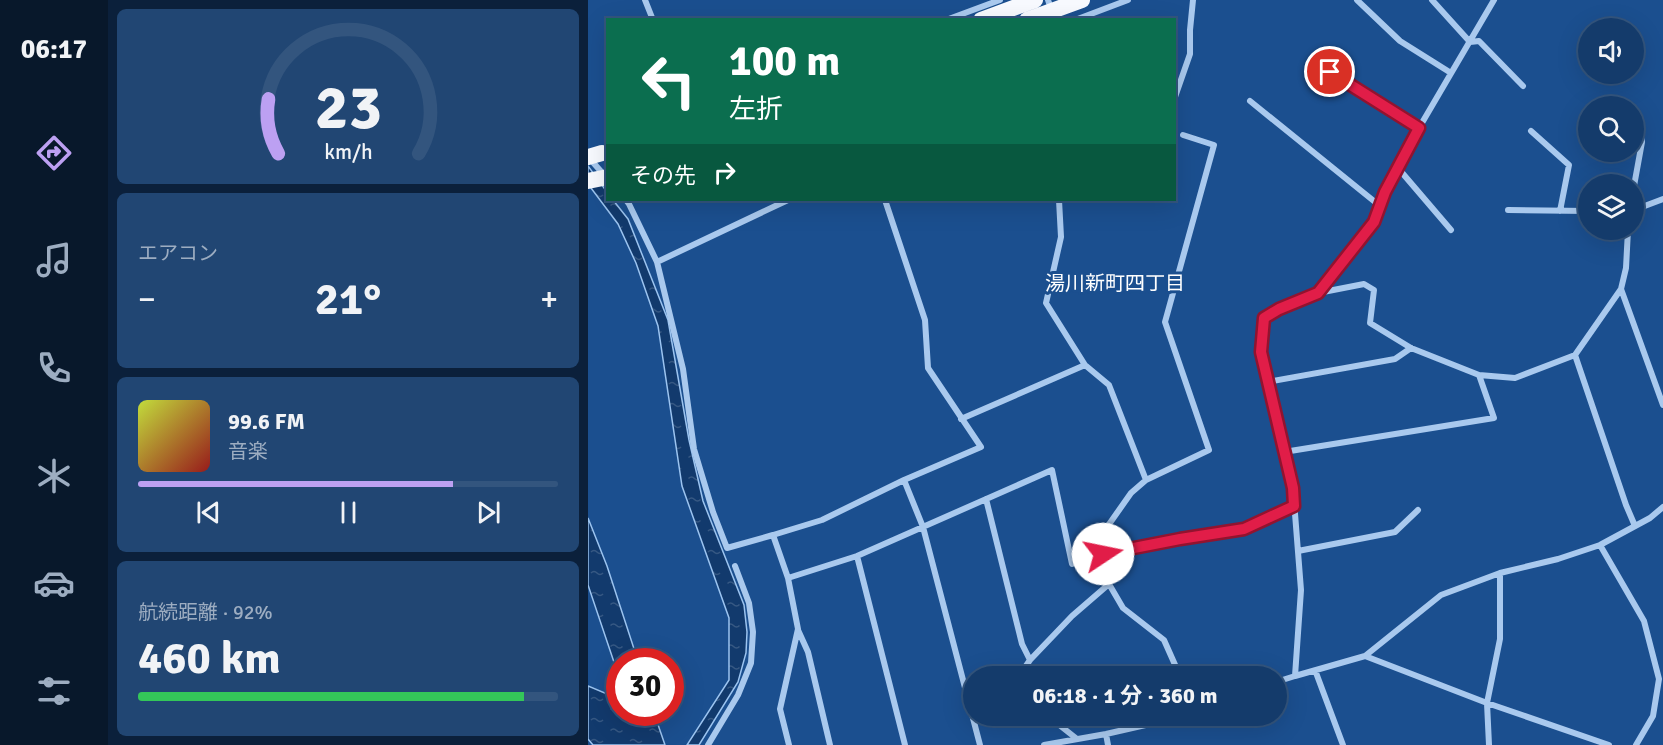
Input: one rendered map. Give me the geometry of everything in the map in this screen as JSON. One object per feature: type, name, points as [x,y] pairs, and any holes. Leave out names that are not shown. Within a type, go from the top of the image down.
[{"type":"highway","points":[[986,18],[1035,0]]},
{"type":"highway","points":[[1032,18],[1082,0]]},
{"type":"highway","points":[[588,182],[606,179]]},
{"type":"highway","points":[[588,187],[606,180]]},
{"type":"street","points":[[645,0],[652,18]]},
{"type":"street","points":[[951,18],[1000,0]]},
{"type":"street","points":[[1080,18],[1128,0]]},
{"type":"street","points":[[1176,94],[1190,54],[1193,0]]},
{"type":"street","points":[[1357,0],[1400,41],[1451,74]]},
{"type":"street","points":[[1432,0],[1470,42]]},
{"type":"street","points":[[1318,293],[1374,222],[1385,192],[1419,128],[1493,3],[1486,0]]},
{"type":"street","points":[[1470,42],[1479,41],[1523,86]]},
{"type":"street","points":[[1312,60],[1419,128]]},
{"type":"street","points":[[1250,101],[1380,206]]},
{"type":"street","points":[[1531,131],[1569,165],[1560,211]]},
{"type":"street","points":[[1176,666],[1164,640],[1123,608],[1109,584],[1103,554],[1105,530],[1131,493],[1146,480],[1209,450],[1165,322],[1214,145],[1183,135]]},
{"type":"street","points":[[596,154],[606,175]]},
{"type":"street","points":[[1398,168],[1451,230]]},
{"type":"street","points":[[1644,206],[1663,199]]},
{"type":"street","points":[[627,201],[657,262],[683,369],[694,449],[713,512],[727,548],[822,520],[904,480],[981,447],[928,368],[925,320],[885,201]]},
{"type":"street","points":[[657,262],[786,201]]},
{"type":"street","points":[[1059,201],[1061,237],[1046,303],[1085,365],[1109,385],[1146,480]]},
{"type":"street","points":[[1508,210],[1578,211]]},
{"type":"street","points":[[1295,676],[1301,590],[1293,488],[1261,352],[1264,318],[1279,309],[1318,293],[1364,284],[1374,290],[1370,323],[1411,348],[1479,375],[1515,378],[1575,355],[1620,289],[1626,268],[1627,240]]},
{"type":"street","points":[[1620,289],[1663,405]]},
{"type":"street","points":[[1267,381],[1395,359],[1411,348]]},
{"type":"street","points":[[1575,355],[1635,526]]},
{"type":"street","points":[[961,419],[1085,365]]},
{"type":"street","points":[[1284,452],[1494,418],[1479,375]]},
{"type":"street","points":[[788,578],[857,556],[1052,470],[1072,564],[1103,554],[1244,529],[1294,506]]},
{"type":"street","points":[[904,480],[923,527],[980,745]]},
{"type":"street","points":[[986,499],[1022,644],[1030,660]]},
{"type":"street","points":[[1287,679],[1365,656],[1441,596],[1500,573],[1558,560],[1600,545],[1650,518],[1663,507]]},
{"type":"street","points":[[1298,551],[1395,532],[1418,510]]},
{"type":"street","points":[[773,535],[788,578],[798,629],[808,652],[830,745]]},
{"type":"street","points":[[1600,545],[1644,621],[1661,678],[1653,716],[1636,745]]},
{"type":"street","points":[[857,556],[905,745]]},
{"type":"street","points":[[708,745],[738,695],[751,663],[753,632],[749,603],[735,566]]},
{"type":"street","points":[[1489,745],[1487,703],[1500,639],[1500,573]]},
{"type":"street","points":[[1026,666],[1072,616],[1109,584]]},
{"type":"street","points":[[789,745],[780,709],[798,629]]},
{"type":"street","points":[[1365,656],[1487,703],[1609,745]]},
{"type":"street","points":[[1315,670],[1343,745]]},
{"type":"street","points":[[1061,726],[1077,739]]},
{"type":"street","points":[[1044,745],[1141,726]]},
{"type":"street","points":[[1106,734],[1108,745]]},
{"type":"water","points":[[588,166],[606,191],[606,201],[614,201],[628,219],[668,320],[689,440],[703,501],[744,605],[747,632],[746,653],[738,682],[699,745],[687,745],[729,680],[729,618],[682,486],[658,326],[636,263],[618,224],[588,184]]},
{"type":"water","points":[[588,518],[607,566],[634,648],[609,648],[588,585]]},
{"type":"water","points":[[588,686],[606,694],[606,726],[658,726],[665,745],[593,745],[588,739]]},
{"type":"district","name":"湯川新町四丁目","points":[[1115,283]]},
{"type":"route","points":[[1103,554],[1244,529],[1294,506],[1293,488],[1261,352],[1264,318],[1279,309],[1318,293],[1374,222],[1385,192],[1419,128],[1330,72]]}]
